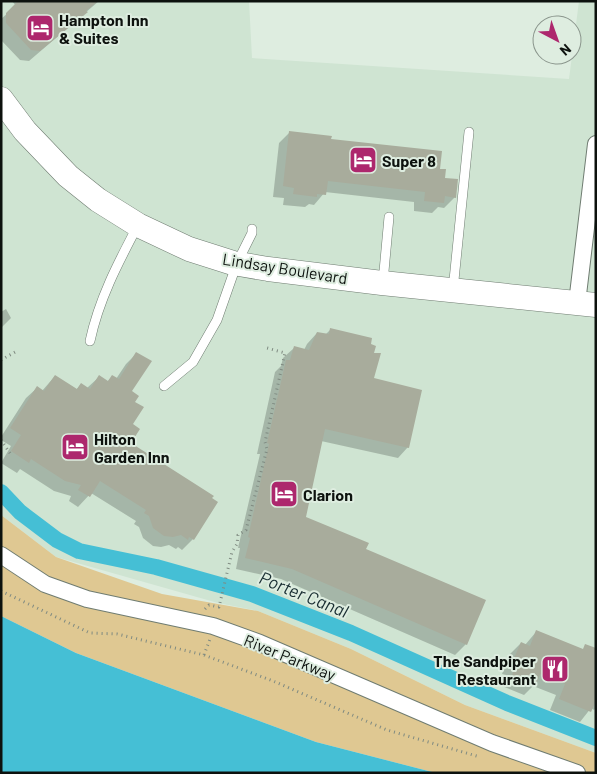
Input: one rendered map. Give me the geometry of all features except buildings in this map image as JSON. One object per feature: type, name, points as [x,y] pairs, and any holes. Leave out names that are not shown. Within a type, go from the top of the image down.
[{"type":"street","name":"Lindsay Boulevard","points":[[1,99],[25,131],[68,176],[98,200],[138,225],[189,249],[237,264],[382,283],[586,304]]},
{"type":"street","points":[[586,304],[596,144]]},
{"type":"street","name":"River Parkway","points":[[1,555],[45,584],[88,599],[213,626],[260,642],[492,743],[577,773]]},
{"type":"lane","points":[[452,290],[469,132]]},
{"type":"lane","points":[[382,283],[389,218]]},
{"type":"lane","points":[[90,341],[94,321],[110,279],[138,225]]},
{"type":"lane","points":[[164,386],[192,362],[198,354],[217,320],[237,264],[252,230]]},
{"type":"path","points":[[219,607],[232,552],[237,544],[238,535],[246,530],[267,450],[265,442],[285,353],[268,348]]},
{"type":"path","points":[[1,360],[17,350]]},
{"type":"path","points":[[1,440],[12,456]]},
{"type":"path","points":[[1,590],[90,633],[117,634],[204,655],[273,681],[386,730],[483,758]]},
{"type":"path","points":[[204,655],[211,636]]},
{"type":"shaded area","points":[[1,1],[249,1],[252,58],[569,79],[571,65],[582,65],[582,15],[577,15],[579,1],[596,1],[596,753],[465,705],[351,649],[258,611],[218,603],[56,557],[1,515]]},
{"type":"shaded area","points":[[1,515],[56,557],[162,594],[258,611],[351,649],[465,705],[596,753],[596,773],[436,773],[316,742],[76,653],[1,616]]},
{"type":"water","points":[[1,616],[76,653],[316,742],[436,773],[1,773]]},
{"type":"waterway","name":"Porter Canal","points":[[1,492],[20,512],[57,540],[79,551],[156,567],[252,594],[351,633],[507,703],[596,738]]},
{"type":"place","name":"Hampton Inn & Suites","points":[[40,28]]},
{"type":"place","name":"Super 8","points":[[363,160]]},
{"type":"place","name":"Hilton Garden Inn","points":[[75,447]]},
{"type":"place","name":"Clarion","points":[[284,494]]},
{"type":"place","name":"The Sandpiper Restaurant","points":[[555,669]]}]
